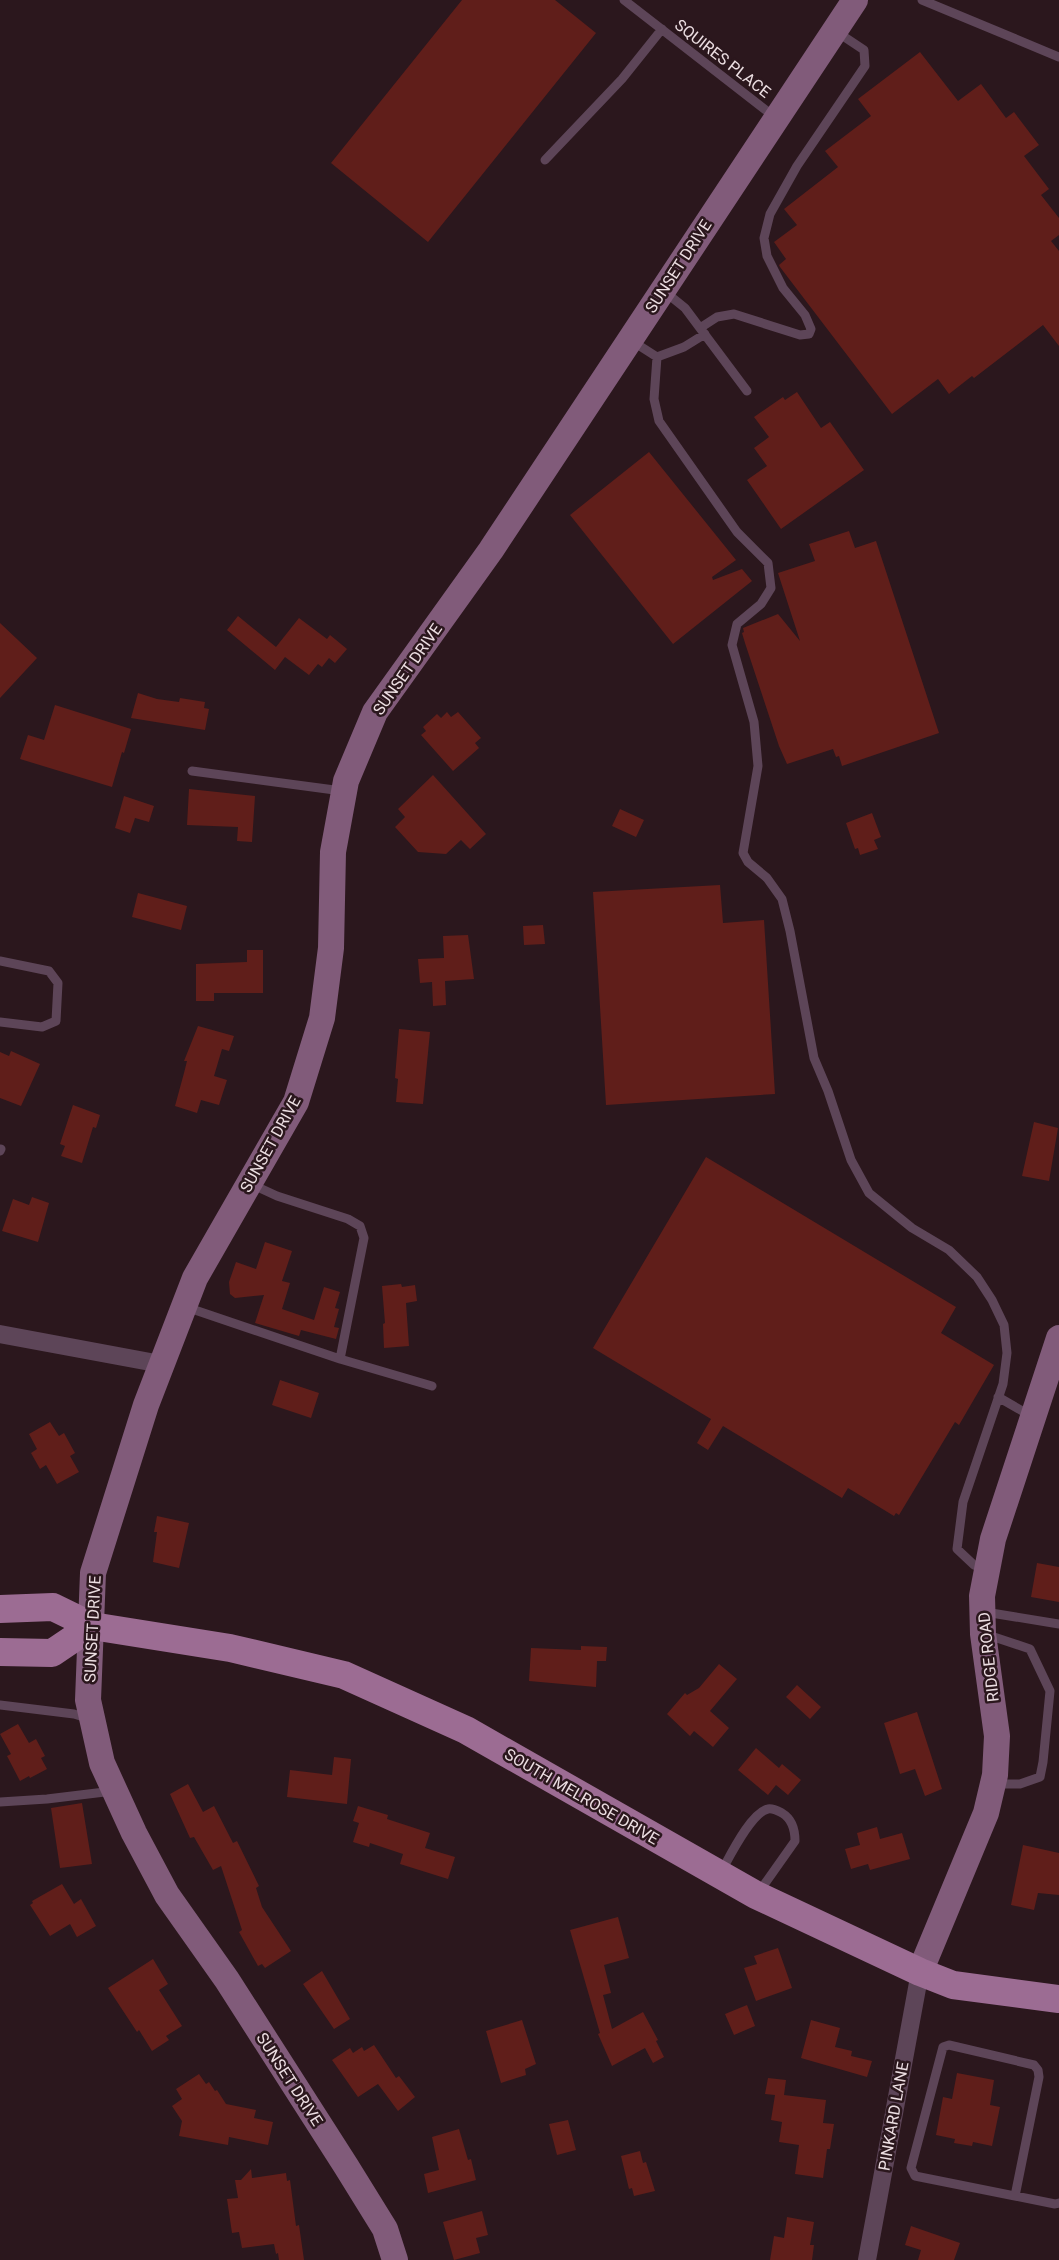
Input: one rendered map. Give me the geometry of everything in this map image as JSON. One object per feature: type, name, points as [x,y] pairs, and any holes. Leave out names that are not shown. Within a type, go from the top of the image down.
[{"type":"main road","name":"SUNSET DRIVE","points":[[395,2260],[385,2229],[352,2175],[227,1980],[167,1895],[102,1763],[88,1700],[93,1573],[146,1405],[195,1278],[296,1102],[322,1018],[332,948],[333,852],[346,781],[375,712],[491,550],[855,0]]},
{"type":"main road","name":"RIDGE ROAD","points":[[920,1972],[986,1813],[993,1785],[997,1736],[983,1623],[982,1596],[993,1539],[1059,1338]]},
{"type":"main road","name":"SOUTH MELROSE DRIVE","points":[[0,1609],[53,1607],[92,1626],[230,1648],[344,1675],[466,1730],[756,1895],[920,1972],[953,1985],[1059,1999]]},
{"type":"main road","points":[[0,1652],[52,1653],[92,1626]]},
{"type":"street","points":[[0,1334],[161,1364]]},
{"type":"street","name":"PINKARD LANE","points":[[867,2260],[920,1972]]},
{"type":"lane","name":"SQUIRES PLACE","points":[[624,0],[776,118]]},
{"type":"lane","points":[[922,0],[1059,57]]},
{"type":"lane","points":[[545,160],[622,79],[662,29]]},
{"type":"lane","points":[[657,357],[684,347],[717,317],[734,314],[800,335],[809,334],[811,329],[805,315],[783,288],[767,256],[764,238],[770,214],[798,166],[865,66],[864,50],[835,30]]},
{"type":"lane","points":[[662,290],[685,308],[747,391]]},
{"type":"lane","points":[[630,339],[657,357]]},
{"type":"lane","points":[[657,357],[654,399],[659,421],[737,532],[768,563],[771,588],[761,604],[737,624],[732,645],[754,722],[758,766],[744,853],[748,862],[767,878],[782,899],[814,1058],[828,1091],[851,1160],[869,1193],[912,1228],[949,1250],[977,1277],[1004,1325],[1007,1353],[1003,1384],[963,1502],[957,1549],[974,1565],[987,1569]]},
{"type":"lane","points":[[192,771],[344,791]]},
{"type":"lane","points":[[0,961],[49,971],[58,983],[56,1021],[42,1027],[0,1022]]},
{"type":"lane","points":[[249,1183],[277,1196],[348,1219],[360,1226],[364,1238],[340,1359]]},
{"type":"lane","points":[[184,1306],[340,1359],[432,1386]]},
{"type":"lane","points":[[998,1397],[1033,1417]]},
{"type":"lane","points":[[983,1623],[1059,1624]]},
{"type":"lane","points":[[983,1623],[1030,1649],[1050,1691],[1040,1777],[1020,1784],[993,1785]]},
{"type":"lane","points":[[0,1705],[74,1713],[92,1719]]},
{"type":"lane","points":[[0,1802],[115,1791]]},
{"type":"lane","points":[[720,1874],[741,1837],[760,1814],[768,1809],[777,1810],[786,1816],[795,1831],[795,1841],[756,1895]]},
{"type":"lane","points":[[1015,2196],[1039,2077],[1038,2070],[1034,2065],[949,2045],[943,2047],[911,2168],[912,2174],[1015,2196],[1059,2203]]},
{"type":"building","points":[[462,0],[555,0],[596,33],[428,242],[331,163]]},
{"type":"building","points":[[920,52],[958,101],[981,84],[1006,118],[1014,112],[1039,145],[1024,156],[1049,189],[1041,195],[1059,218],[1059,235],[1051,241],[1059,251],[1059,346],[1043,325],[974,378],[972,376],[949,394],[938,379],[892,414],[780,267],[779,265],[786,259],[774,242],[797,225],[784,209],[838,167],[825,151],[871,116],[858,99]]},
{"type":"building","points":[[797,392],[821,428],[830,422],[864,470],[781,529],[747,480],[767,466],[754,448],[769,437],[754,417],[783,397],[785,400]]},
{"type":"building","points":[[649,452],[736,560],[712,577],[713,580],[742,569],[752,581],[673,644],[570,515]]},
{"type":"building","points":[[849,531],[855,548],[876,541],[939,733],[842,766],[839,756],[836,757],[833,749],[787,764],[745,643],[743,628],[778,614],[800,641],[778,573],[815,561],[809,544]]},
{"type":"building","points":[[238,616],[276,647],[299,618],[327,639],[330,635],[347,649],[335,663],[329,658],[322,667],[318,664],[309,675],[285,657],[275,670],[227,630]]},
{"type":"building","points":[[0,623],[37,658],[0,698]]},
{"type":"building","points":[[138,693],[179,702],[180,698],[205,702],[204,708],[209,709],[205,730],[131,718]]},
{"type":"building","points":[[55,705],[131,729],[112,787],[20,759],[28,735],[44,740]]},
{"type":"building","points":[[447,712],[451,717],[458,712],[481,738],[475,743],[479,748],[453,771],[421,735],[426,731],[423,727],[437,714],[441,718]]},
{"type":"building","points":[[433,775],[486,834],[470,849],[461,840],[446,854],[418,852],[395,827],[405,817],[398,809]]},
{"type":"building","points":[[189,789],[255,796],[252,842],[237,841],[238,827],[187,825]]},
{"type":"building","points":[[124,796],[154,806],[149,822],[135,818],[130,833],[115,828]]},
{"type":"building","points":[[620,809],[644,820],[636,837],[612,826]]},
{"type":"building","points":[[872,813],[881,837],[874,840],[878,849],[860,855],[858,848],[855,849],[846,823]]},
{"type":"building","points":[[720,885],[723,923],[764,920],[775,1094],[606,1105],[593,892]]},
{"type":"building","points":[[138,893],[187,906],[181,930],[132,917]]},
{"type":"building","points":[[543,925],[545,944],[524,945],[523,926]]},
{"type":"building","points":[[468,935],[474,979],[445,981],[446,1005],[433,1006],[432,982],[420,983],[418,959],[444,958],[443,936]]},
{"type":"building","points":[[247,950],[263,950],[263,993],[214,993],[214,1001],[196,1001],[196,964],[247,962]]},
{"type":"building","points":[[198,1026],[234,1036],[229,1051],[222,1049],[214,1076],[227,1080],[219,1105],[201,1100],[197,1113],[175,1106],[187,1061],[184,1061]]},
{"type":"building","points":[[399,1029],[430,1032],[423,1104],[396,1102],[398,1079],[395,1078]]},
{"type":"building","points":[[11,1051],[40,1064],[21,1106],[0,1098],[0,1052],[9,1056]]},
{"type":"building","points":[[73,1105],[100,1115],[96,1128],[93,1127],[82,1163],[61,1156],[65,1146],[60,1144]]},
{"type":"building","points":[[1034,1122],[1058,1128],[1049,1181],[1022,1176]]},
{"type":"building","points":[[706,1157],[956,1307],[941,1333],[994,1365],[959,1425],[955,1422],[899,1515],[896,1513],[894,1516],[848,1488],[842,1498],[723,1426],[708,1450],[697,1443],[711,1419],[593,1348]]},
{"type":"building","points":[[32,1197],[49,1203],[38,1242],[2,1231],[13,1199],[29,1205]]},
{"type":"building","points":[[265,1242],[292,1251],[282,1281],[290,1283],[282,1309],[314,1320],[324,1287],[340,1292],[335,1308],[339,1309],[334,1327],[339,1328],[336,1339],[301,1330],[299,1336],[255,1323],[264,1295],[235,1298],[230,1294],[229,1282],[236,1262],[256,1269]]},
{"type":"building","points":[[401,1284],[402,1287],[415,1285],[417,1301],[406,1303],[409,1346],[384,1348],[383,1324],[385,1323],[382,1286]]},
{"type":"building","points":[[280,1380],[319,1393],[311,1418],[272,1405]]},
{"type":"building","points":[[50,1422],[59,1436],[64,1433],[75,1453],[70,1456],[79,1472],[57,1484],[46,1465],[40,1469],[31,1453],[37,1449],[29,1434]]},
{"type":"building","points":[[157,1516],[189,1523],[179,1568],[153,1562]]},
{"type":"building","points":[[1037,1563],[1059,1567],[1059,1602],[1031,1597]]},
{"type":"building","points":[[581,1646],[607,1647],[606,1661],[597,1661],[596,1687],[529,1681],[531,1648],[581,1650]]},
{"type":"building","points":[[719,1664],[737,1679],[710,1711],[729,1728],[713,1747],[694,1731],[690,1736],[667,1714],[685,1693],[687,1695],[699,1688]]},
{"type":"building","points":[[797,1685],[821,1707],[810,1719],[786,1697]]},
{"type":"building","points":[[917,1712],[942,1789],[925,1796],[915,1769],[900,1774],[884,1723]]},
{"type":"building","points":[[18,1724],[29,1743],[36,1739],[45,1756],[41,1758],[47,1769],[20,1781],[7,1756],[11,1754],[0,1734]]},
{"type":"building","points":[[756,1748],[779,1768],[782,1764],[801,1780],[788,1795],[776,1785],[768,1795],[738,1770]]},
{"type":"building","points":[[334,1757],[351,1759],[347,1804],[287,1797],[290,1770],[332,1775]]},
{"type":"building","points":[[188,1784],[203,1812],[214,1806],[233,1843],[237,1841],[259,1886],[256,1888],[262,1907],[291,1951],[265,1968],[262,1964],[258,1966],[239,1932],[242,1930],[221,1866],[213,1870],[194,1837],[190,1838],[170,1794]]},
{"type":"building","points":[[82,1803],[92,1864],[60,1868],[51,1808]]},
{"type":"building","points":[[358,1806],[388,1815],[387,1819],[430,1833],[425,1848],[455,1857],[448,1879],[400,1864],[403,1854],[370,1843],[369,1847],[353,1842],[359,1823],[353,1821]]},
{"type":"building","points":[[877,1827],[880,1839],[902,1833],[910,1859],[870,1870],[868,1864],[851,1869],[845,1849],[860,1845],[857,1833]]},
{"type":"building","points":[[1023,1845],[1059,1853],[1059,1895],[1038,1893],[1034,1910],[1011,1905]]},
{"type":"building","points":[[62,1884],[74,1904],[81,1899],[96,1926],[77,1937],[70,1924],[50,1936],[30,1905],[32,1901]]},
{"type":"building","points":[[618,1917],[629,1958],[604,1965],[611,1993],[603,1995],[612,2029],[643,2012],[664,2057],[653,2063],[645,2048],[612,2066],[598,2034],[600,2033],[570,1930]]},
{"type":"building","points":[[778,1948],[792,1988],[756,2001],[744,1968],[757,1964],[754,1956]]},
{"type":"building","points":[[153,1959],[168,1984],[159,1990],[182,2026],[166,2036],[169,2040],[152,2051],[108,1988]]},
{"type":"building","points":[[322,1971],[350,2019],[334,2029],[303,1984]]},
{"type":"building","points":[[747,2005],[755,2026],[734,2035],[725,2014]]},
{"type":"building","points":[[522,2020],[536,2064],[525,2069],[526,2075],[501,2083],[486,2031]]},
{"type":"building","points":[[811,2020],[840,2028],[835,2047],[852,2051],[851,2056],[872,2061],[867,2077],[801,2058]]},
{"type":"building","points":[[374,2045],[396,2078],[399,2076],[415,2097],[398,2111],[378,2084],[358,2097],[332,2060],[350,2048],[353,2053],[362,2047],[364,2051]]},
{"type":"building","points":[[957,2073],[994,2080],[990,2105],[1000,2107],[992,2146],[973,2142],[972,2146],[954,2143],[955,2139],[936,2135],[943,2097],[952,2099]]},
{"type":"building","points":[[199,2074],[206,2084],[209,2082],[215,2091],[217,2090],[226,2104],[256,2110],[254,2118],[273,2122],[268,2145],[229,2137],[228,2145],[179,2136],[182,2121],[172,2106],[182,2099],[176,2089]]},
{"type":"building","points":[[768,2078],[786,2080],[784,2095],[826,2100],[823,2123],[834,2124],[830,2149],[827,2149],[823,2178],[795,2174],[799,2145],[779,2142],[782,2122],[771,2120],[775,2095],[765,2094]]},
{"type":"building","points":[[568,2120],[576,2150],[557,2155],[549,2124]]},
{"type":"building","points":[[459,2129],[468,2160],[471,2159],[476,2180],[428,2193],[424,2174],[439,2170],[432,2137]]},
{"type":"building","points":[[640,2151],[655,2191],[634,2196],[632,2188],[629,2189],[621,2156]]},
{"type":"building","points":[[251,2169],[252,2178],[286,2173],[287,2181],[290,2180],[296,2226],[299,2225],[304,2260],[279,2260],[274,2244],[242,2248],[239,2232],[232,2233],[227,2199],[238,2198],[235,2180],[241,2180]]},
{"type":"building","points":[[482,2211],[488,2235],[476,2238],[480,2253],[454,2260],[443,2222]]},
{"type":"building","points":[[787,2217],[814,2222],[810,2245],[814,2245],[812,2260],[770,2260],[774,2236],[784,2238]]},
{"type":"building","points":[[911,2226],[960,2243],[954,2260],[918,2260],[921,2250],[905,2245]]}]
